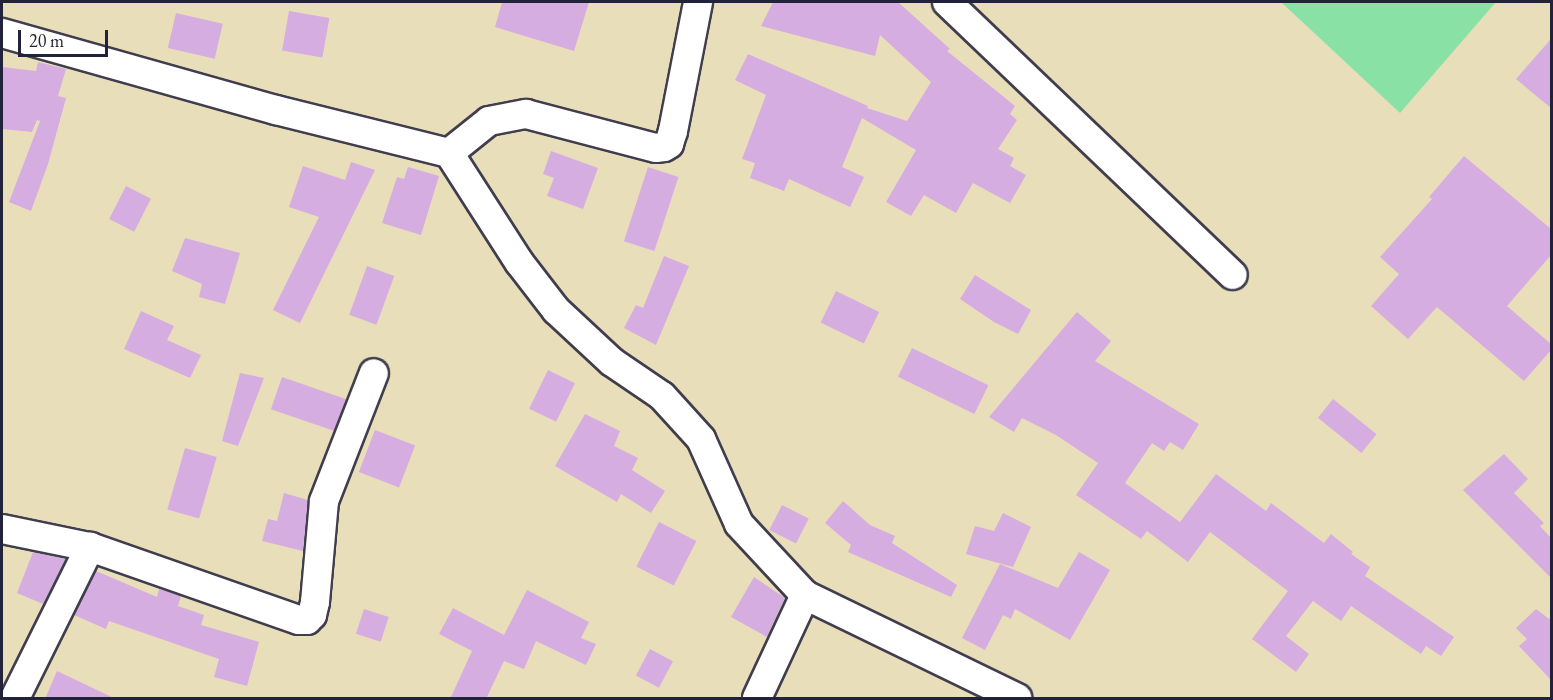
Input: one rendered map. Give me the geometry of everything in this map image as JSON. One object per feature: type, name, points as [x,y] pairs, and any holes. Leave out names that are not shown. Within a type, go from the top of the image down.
[{"type":"street","points":[[449,153],[489,121],[526,114],[656,148],[669,144],[698,2]]},
{"type":"street","points":[[946,2],[1233,275]]},
{"type":"street","points":[[2,33],[276,110],[449,153],[519,262],[556,310],[612,362],[662,396],[701,439],[739,524],[805,595],[1017,699]]},
{"type":"street","points":[[2,529],[90,547],[299,620],[307,620],[312,615],[315,602],[324,501],[374,373]]},
{"type":"street","points":[[15,699],[90,547]]},
{"type":"street","points":[[757,699],[805,595]]},
{"type":"green space","points":[[1281,2],[1496,2],[1400,113]]},
{"type":"building","points":[[502,2],[589,2],[574,51],[495,27]]},
{"type":"building","points":[[773,2],[898,2],[950,49],[947,51],[1015,106],[1010,114],[1017,120],[998,149],[1014,158],[1010,166],[1026,175],[1010,203],[973,183],[956,213],[924,195],[911,216],[886,202],[916,150],[862,118],[842,167],[864,177],[850,207],[789,179],[784,191],[750,178],[755,163],[742,159],[766,95],[735,80],[748,54],[868,106],[867,108],[907,121],[931,82],[880,35],[875,56],[761,26]]},
{"type":"building","points":[[289,11],[329,18],[322,58],[282,50]]},
{"type":"building","points":[[176,13],[223,24],[215,59],[168,48]]},
{"type":"building","points":[[1551,39],[1551,108],[1516,79]]},
{"type":"building","points":[[38,62],[66,69],[58,96],[66,98],[48,164],[31,211],[9,202],[40,121],[37,120],[32,132],[2,129],[2,67],[36,71]]},
{"type":"building","points":[[551,151],[598,168],[583,209],[547,196],[554,178],[543,174]]},
{"type":"building","points":[[1464,156],[1551,229],[1551,255],[1507,306],[1551,344],[1551,350],[1524,381],[1437,307],[1408,339],[1371,306],[1399,274],[1380,257],[1432,199],[1429,197]]},
{"type":"building","points":[[351,162],[375,170],[300,323],[273,310],[319,217],[289,207],[303,166],[345,180]]},
{"type":"building","points":[[408,167],[439,176],[421,235],[382,223],[397,177],[404,179]]},
{"type":"building","points":[[648,167],[678,177],[654,251],[624,241]]},
{"type":"building","points":[[126,186],[151,199],[134,232],[109,219]]},
{"type":"building","points":[[185,238],[240,253],[225,304],[199,297],[202,284],[172,271]]},
{"type":"building","points":[[664,256],[689,266],[656,345],[624,328],[636,305],[643,308]]},
{"type":"building","points":[[367,266],[394,276],[376,325],[349,315]]},
{"type":"building","points":[[975,275],[1031,310],[1018,334],[994,322],[960,299]]},
{"type":"building","points":[[836,291],[879,312],[864,343],[821,322]]},
{"type":"building","points":[[141,311],[174,326],[167,340],[201,355],[190,378],[124,349]]},
{"type":"building","points":[[1077,312],[1111,341],[1095,361],[1199,424],[1183,450],[1170,442],[1164,451],[1152,443],[1125,483],[1180,522],[1216,474],[1266,511],[1271,503],[1324,543],[1331,534],[1353,552],[1351,554],[1370,567],[1365,576],[1454,637],[1441,656],[1426,646],[1421,654],[1351,606],[1341,621],[1313,601],[1286,636],[1309,654],[1296,672],[1252,639],[1288,591],[1210,532],[1188,562],[1147,531],[1141,539],[1076,495],[1098,463],[1056,435],[1022,418],[1014,432],[989,417]]},
{"type":"building","points":[[912,348],[988,385],[974,414],[898,377]]},
{"type":"building","points":[[548,370],[575,383],[556,422],[529,409]]},
{"type":"building","points":[[240,373],[264,378],[238,446],[222,441]]},
{"type":"building","points":[[282,377],[346,399],[335,431],[271,409]]},
{"type":"building","points":[[1333,399],[1377,434],[1361,453],[1318,418]]},
{"type":"building","points":[[585,414],[620,431],[614,446],[638,458],[632,470],[665,491],[651,513],[621,494],[617,502],[555,466]]},
{"type":"building","points":[[375,430],[415,445],[399,487],[359,472]]},
{"type":"building","points":[[185,448],[217,457],[199,519],[167,510]]},
{"type":"building","points":[[1504,454],[1528,479],[1514,493],[1544,523],[1540,526],[1551,538],[1551,578],[1463,490]]},
{"type":"building","points":[[284,493],[308,500],[303,551],[262,541],[268,519],[277,521]]},
{"type":"building","points":[[843,501],[870,525],[895,536],[892,543],[957,585],[951,597],[848,552],[851,545],[825,523]]},
{"type":"building","points":[[782,505],[809,519],[796,544],[769,530]]},
{"type":"building","points":[[1003,513],[1031,527],[1013,567],[966,554],[975,526],[994,531]]},
{"type":"building","points":[[659,522],[696,541],[674,586],[636,567]]},
{"type":"building","points":[[33,552],[66,559],[43,604],[17,593]]},
{"type":"building","points":[[1079,552],[1110,570],[1070,640],[1015,609],[1011,619],[1003,615],[985,650],[962,638],[1000,564],[1058,588]]},
{"type":"building","points":[[96,571],[157,597],[159,589],[181,596],[178,606],[204,615],[201,625],[259,642],[247,686],[214,677],[219,659],[109,621],[106,629],[74,615]]},
{"type":"building","points":[[754,577],[785,598],[767,637],[731,617]]},
{"type":"building","points":[[527,590],[589,622],[581,638],[596,644],[586,665],[536,641],[524,669],[504,661],[486,699],[450,699],[472,651],[439,634],[453,608],[504,635]]},
{"type":"building","points":[[364,609],[389,617],[381,642],[356,634]]},
{"type":"building","points":[[1536,609],[1549,619],[1551,616],[1551,680],[1519,646],[1527,639],[1516,628]]},
{"type":"building","points":[[650,649],[673,661],[659,688],[636,675]]},
{"type":"building","points":[[57,671],[116,699],[45,699]]}]
